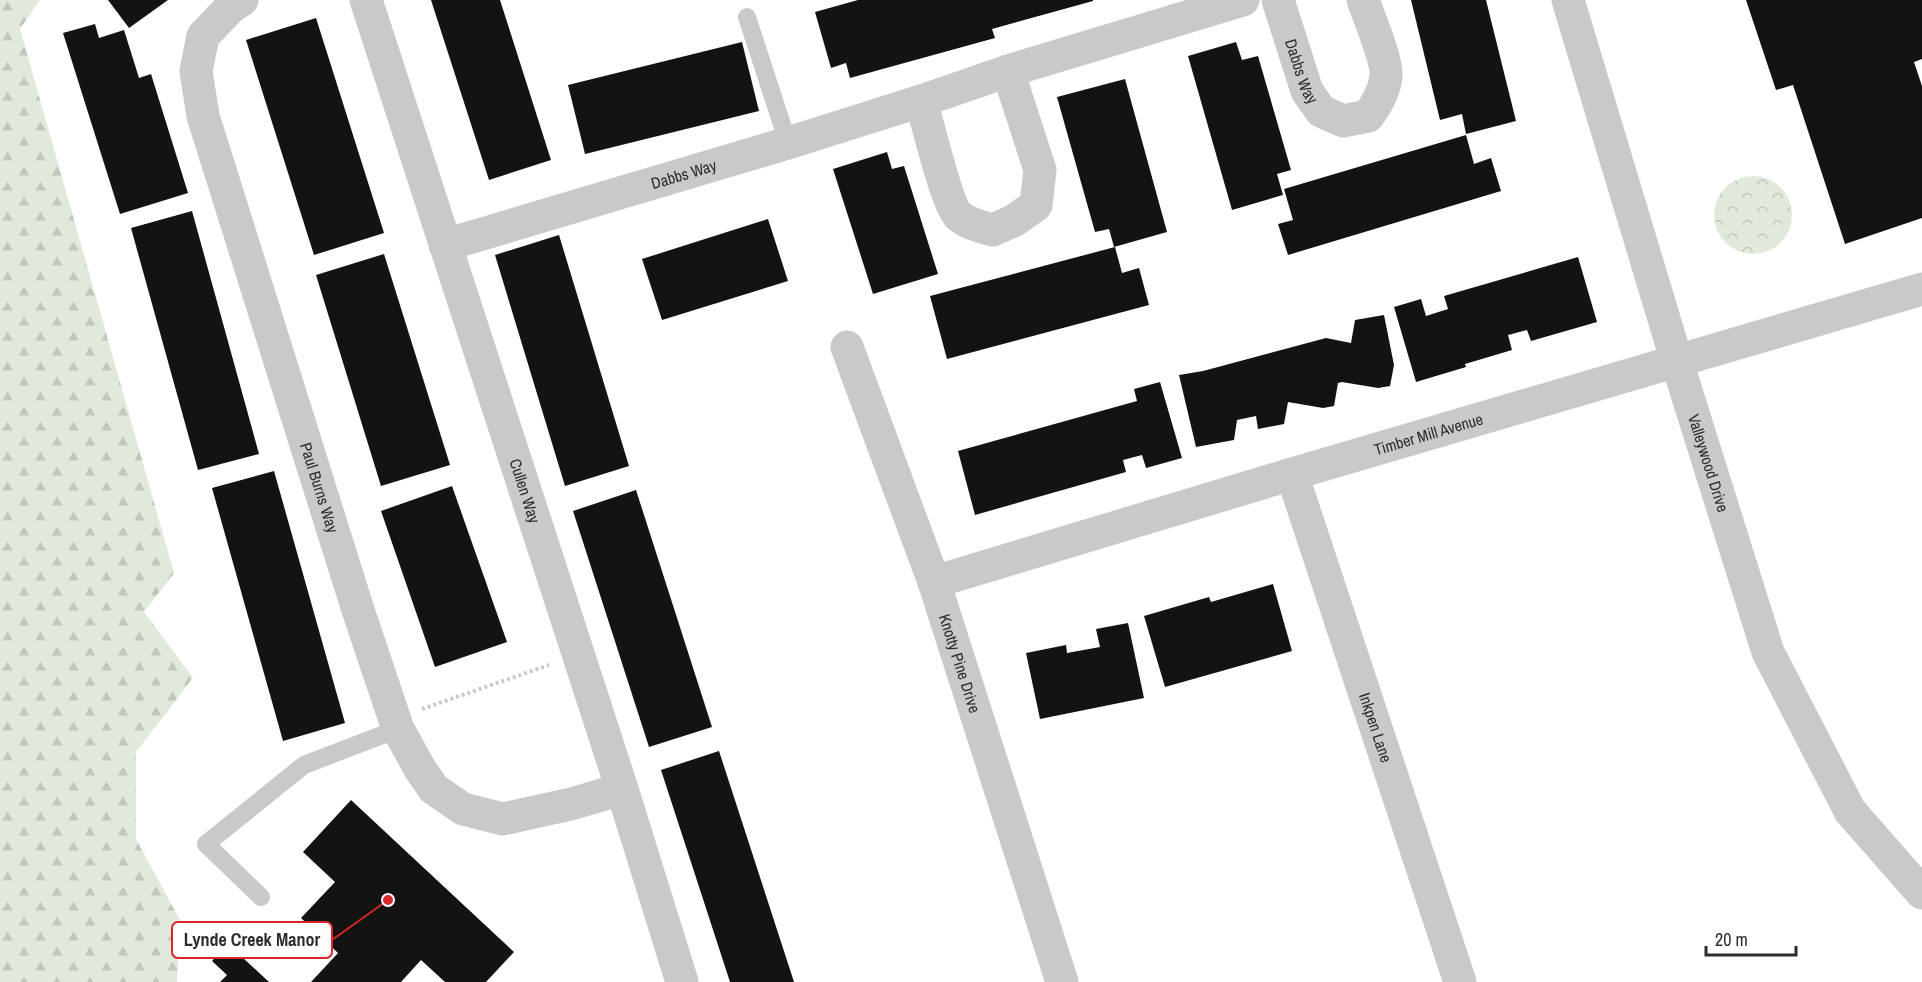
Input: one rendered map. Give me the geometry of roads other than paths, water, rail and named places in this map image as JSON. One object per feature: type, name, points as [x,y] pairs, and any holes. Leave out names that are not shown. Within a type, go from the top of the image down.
[{"type":"street","name":"Paul Burns Way","points":[[242,0],[232,6],[203,36],[196,71],[203,116],[396,724],[420,769],[434,789],[463,809],[502,819],[571,804],[622,789]]},
{"type":"street","name":"Cullen Way","points":[[366,0],[622,789],[682,982]]},
{"type":"street","name":"Dabbs Way","points":[[445,245],[788,143],[1008,71],[1243,0]]},
{"type":"street","name":"Dabbs Way","points":[[1278,0],[1307,91],[1322,111],[1343,121],[1368,116],[1379,100],[1386,76],[1379,46],[1363,0]]},
{"type":"street","name":"Valleywood Drive","points":[[1568,0],[1677,362],[1768,652],[1850,811],[1922,893]]},
{"type":"street","points":[[921,100],[946,190],[957,215],[975,225],[993,230],[1015,220],[1036,205],[1040,170],[1008,71]]},
{"type":"street","name":"Timber Mill Avenue","points":[[934,582],[1922,289]]},
{"type":"street","name":"Knotty Pine Drive","points":[[847,347],[934,582],[1062,982]]},
{"type":"street","name":"Inkpen Lane","points":[[1292,474],[1460,982]]},
{"type":"lane","points":[[747,17],[788,143]]},
{"type":"lane","points":[[261,897],[206,844],[304,765],[396,724]]},
{"type":"place","name":"Lynde Creek Manor","points":[[388,900]]}]
